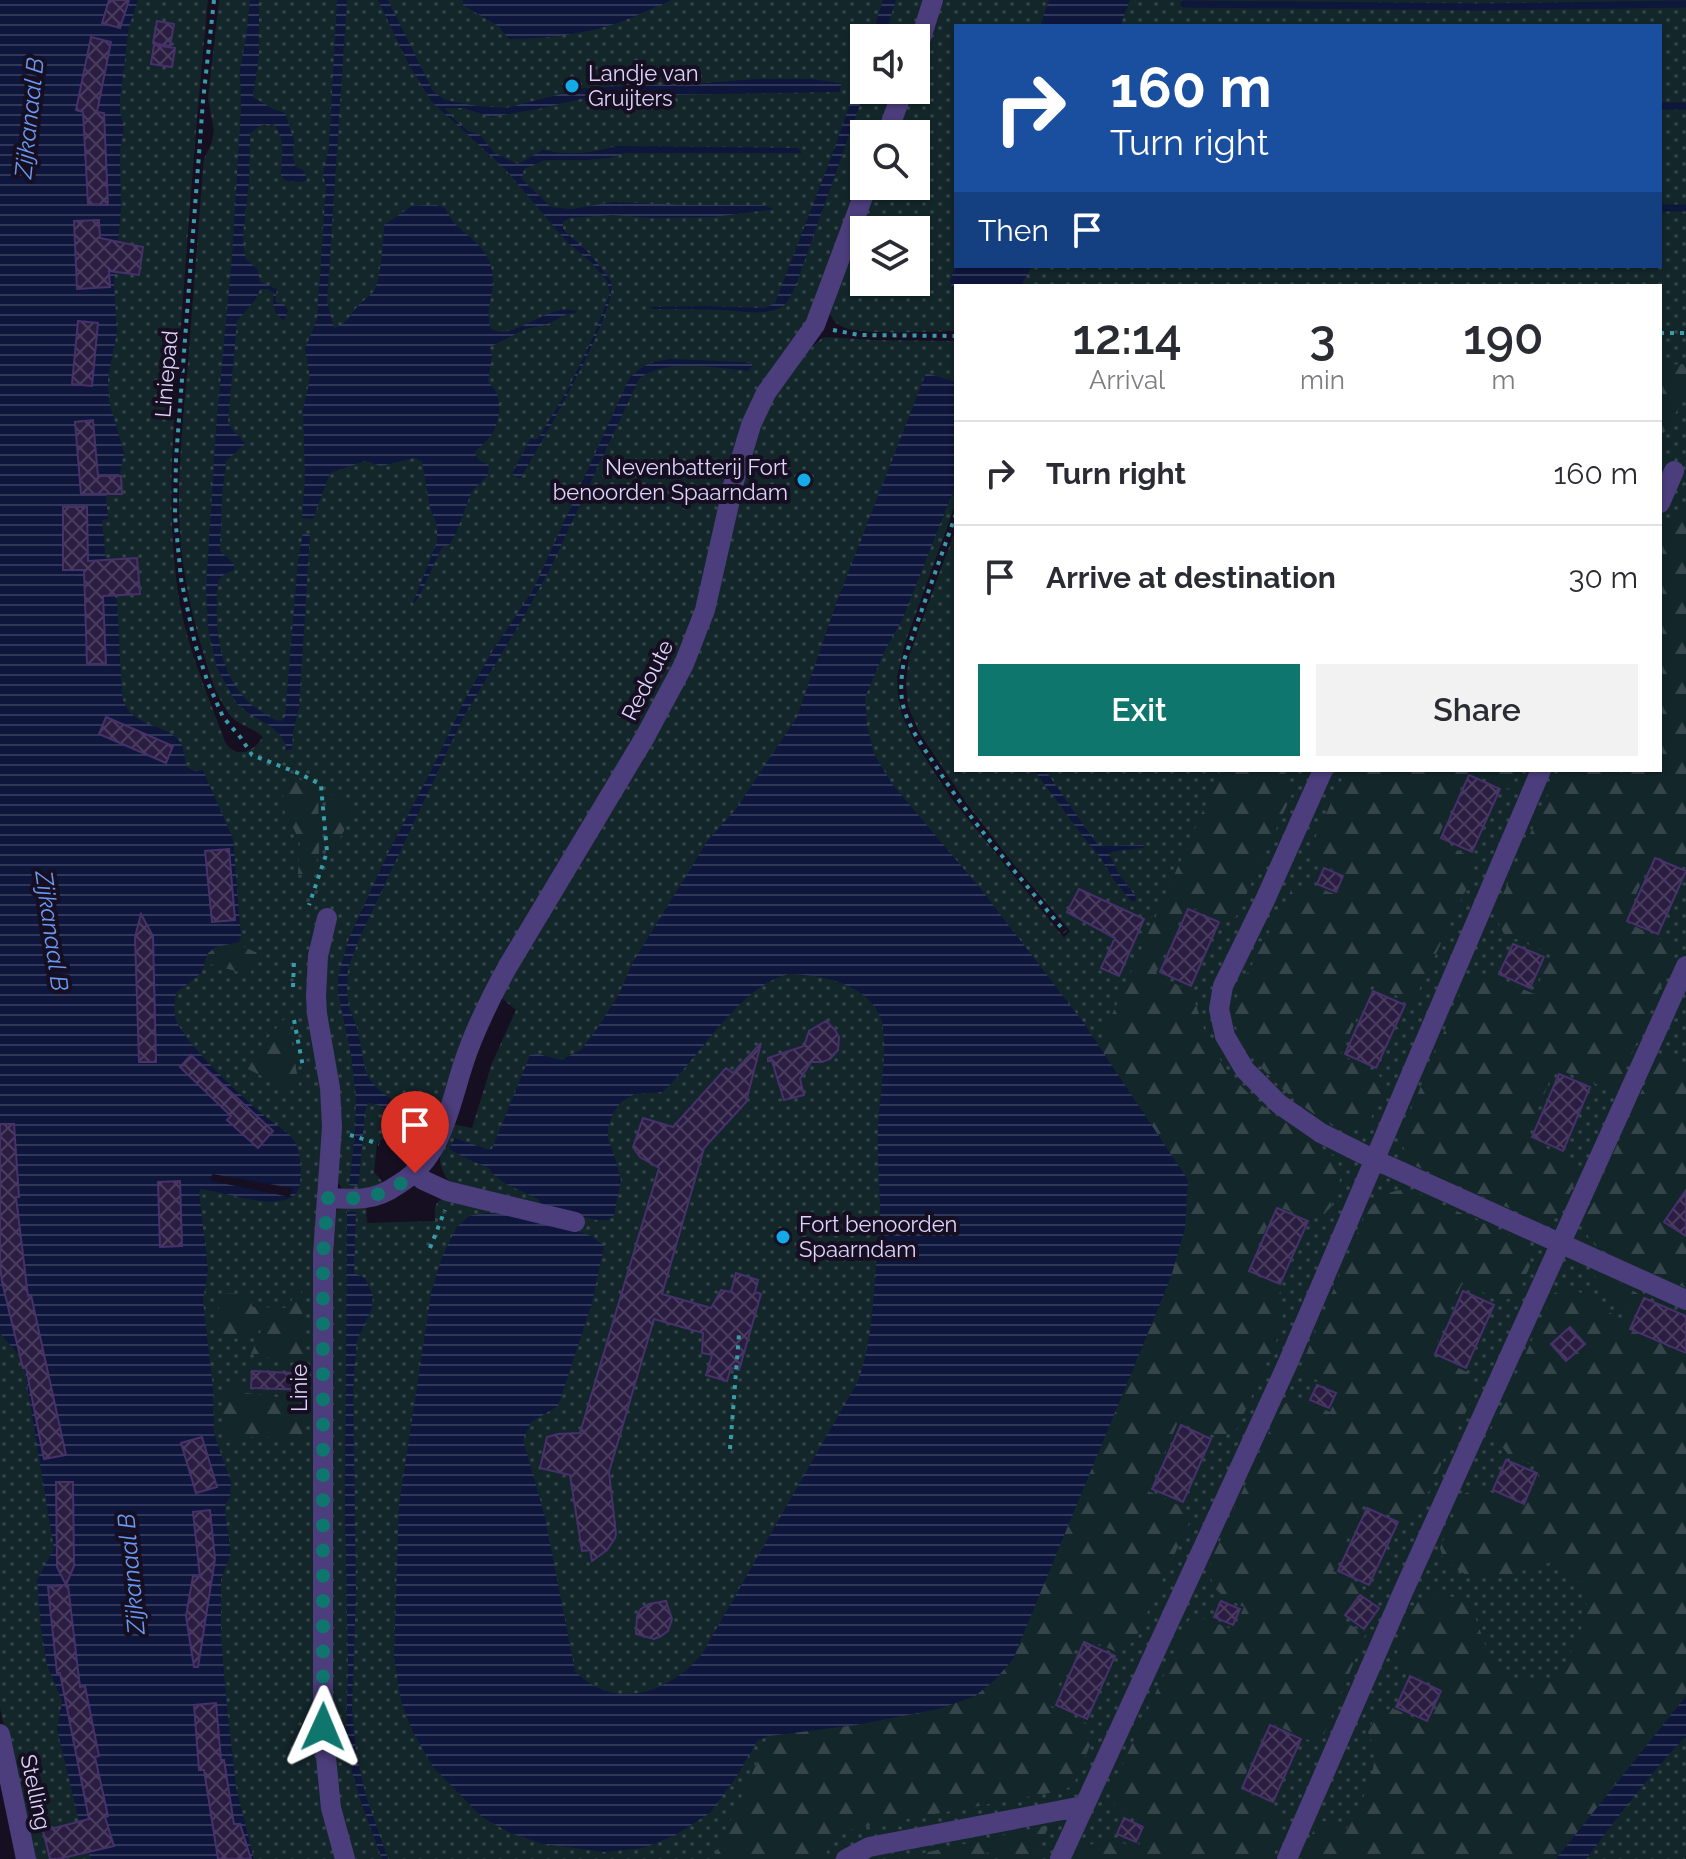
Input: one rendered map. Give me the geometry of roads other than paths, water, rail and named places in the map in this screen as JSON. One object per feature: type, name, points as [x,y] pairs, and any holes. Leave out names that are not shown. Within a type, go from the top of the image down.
[{"type":"street","points":[[925,24],[933,0]]},
{"type":"street","name":"Redoute","points":[[415,1173],[439,1141],[487,1004],[645,737],[684,664],[705,610],[737,471],[751,425],[766,393],[815,325],[862,200]]},
{"type":"street","points":[[1662,498],[1673,471]]},
{"type":"street","points":[[1322,772],[1223,986],[1219,1009],[1225,1036],[1245,1070],[1279,1104],[1321,1133],[1686,1300]]},
{"type":"street","points":[[1060,1859],[1287,1365],[1540,772]]},
{"type":"street","name":"Linie","points":[[327,918],[318,956],[316,996],[332,1105],[323,1254],[323,1727],[331,1808],[345,1859]]},
{"type":"street","points":[[1287,1859],[1403,1592],[1686,966]]},
{"type":"street","points":[[328,1198],[354,1199],[377,1195],[396,1187],[415,1173],[447,1191],[575,1222]]},
{"type":"street","name":"Stelling","points":[[0,1734],[26,1859]]},
{"type":"street","points":[[846,1859],[869,1847],[1083,1806]]},
{"type":"water","name":"Zijkanaal B","points":[[0,0],[138,0],[129,27],[120,99],[124,126],[120,151],[121,210],[114,284],[117,332],[108,378],[109,401],[124,453],[120,473],[106,496],[108,519],[102,520],[109,591],[117,599],[122,695],[126,706],[139,720],[166,731],[180,742],[187,767],[193,771],[203,770],[233,839],[241,936],[239,942],[216,947],[208,953],[201,973],[176,993],[175,1017],[189,1040],[215,1069],[256,1109],[292,1137],[300,1159],[298,1189],[286,1199],[272,1202],[201,1189],[199,1192],[208,1270],[203,1301],[213,1388],[214,1434],[231,1482],[225,1511],[231,1554],[221,1579],[221,1636],[226,1697],[236,1787],[254,1859],[91,1859],[85,1846],[57,1729],[62,1701],[47,1665],[41,1628],[37,1580],[54,1549],[23,1360],[0,1333]]},
{"type":"water","points":[[250,0],[259,0],[259,55],[253,97],[285,113],[294,140],[295,166],[304,171],[307,180],[286,181],[281,176],[282,142],[273,124],[262,125],[250,133],[244,251],[246,259],[258,270],[260,282],[277,289],[275,300],[284,304],[288,311],[284,321],[274,308],[274,293],[260,289],[256,299],[237,321],[228,422],[245,444],[226,461],[220,551],[234,564],[234,570],[219,580],[217,619],[225,664],[238,690],[259,710],[281,721],[285,717],[298,560],[303,533],[310,535],[299,707],[292,749],[285,751],[286,745],[280,735],[237,704],[217,668],[208,628],[206,589],[216,428],[232,257],[241,109],[240,68]]},
{"type":"water","points":[[337,0],[347,0],[327,302],[334,328],[344,322],[375,289],[384,225],[412,206],[436,205],[445,208],[455,224],[485,253],[493,275],[489,313],[491,329],[504,332],[561,310],[578,312],[546,325],[525,329],[490,347],[492,356],[488,381],[498,397],[498,416],[492,433],[474,453],[480,461],[489,465],[488,475],[472,491],[456,533],[449,545],[442,547],[419,597],[412,605],[437,542],[437,525],[430,508],[422,461],[414,458],[381,466],[365,461],[330,473],[313,519],[302,518],[305,481],[303,409],[310,378],[305,349],[317,319],[326,186],[323,175],[329,146]]},
{"type":"water","points":[[378,0],[388,0],[433,91],[445,100],[477,106],[506,108],[584,88],[756,79],[811,79],[841,83],[840,92],[594,96],[491,117],[463,108],[445,108],[467,130],[480,135],[495,153],[518,164],[543,150],[580,153],[617,146],[798,148],[802,153],[625,153],[587,160],[545,160],[524,169],[522,179],[551,207],[571,209],[613,202],[761,205],[775,209],[713,217],[612,215],[569,218],[563,222],[565,231],[588,252],[609,279],[611,283],[610,298],[603,321],[575,380],[520,479],[512,474],[530,439],[538,439],[569,387],[594,335],[610,293],[607,281],[592,263],[567,242],[505,169],[432,102],[409,65]]},
{"type":"water","points":[[463,0],[672,0],[624,21],[596,29],[559,36],[509,39],[498,26],[463,5]]},
{"type":"water","points":[[883,0],[896,0],[888,24],[875,24]]},
{"type":"water","points":[[1049,0],[1130,0],[1121,24],[1041,24]]},
{"type":"water","points":[[850,104],[860,104],[854,120],[850,120],[850,132],[796,285],[782,307],[759,312],[648,307],[764,308],[775,303]]},
{"type":"water","points":[[955,268],[1031,268],[1022,284],[954,284],[954,292],[950,281]]},
{"type":"water","points":[[671,359],[745,362],[752,364],[752,367],[748,371],[676,366],[662,368],[639,379],[549,571],[464,716],[348,968],[349,1007],[357,1028],[366,1073],[387,1096],[432,1128],[426,1139],[392,1112],[368,1103],[359,1180],[357,1186],[349,1185],[356,1097],[338,977],[349,938],[465,699],[533,590],[629,379],[648,364]]},
{"type":"water","points":[[926,373],[954,381],[954,489],[903,618],[884,652],[865,698],[874,754],[892,784],[980,888],[1083,1022],[1188,1180],[1185,1228],[1171,1277],[1013,1659],[995,1680],[975,1696],[939,1709],[758,1740],[710,1813],[674,1836],[643,1848],[605,1852],[543,1844],[510,1833],[482,1817],[433,1767],[412,1730],[401,1701],[394,1657],[399,1505],[431,1294],[442,1257],[456,1228],[469,1216],[504,1214],[542,1205],[538,1199],[506,1184],[489,1168],[449,1149],[455,1138],[492,1149],[530,1055],[561,1060],[581,1050],[619,994],[633,962],[708,840],[736,809],[797,717],[836,604]],"holes":[[[788,974],[842,983],[866,997],[875,1007],[883,1029],[878,1139],[880,1220],[866,1354],[858,1381],[702,1654],[689,1668],[658,1687],[624,1694],[607,1691],[590,1684],[575,1671],[545,1517],[523,1440],[531,1422],[558,1406],[592,1303],[604,1246],[592,1236],[574,1230],[577,1215],[596,1220],[608,1220],[614,1215],[621,1181],[608,1139],[608,1128],[621,1102],[634,1094],[663,1092],[736,1008],[770,981]]]},
{"type":"water","points":[[1035,772],[1046,772],[1097,844],[1143,845],[1144,848],[1109,854],[1136,897],[1135,902],[1114,880]]},
{"type":"water","points":[[347,1211],[356,1212],[354,1273],[365,1278],[373,1296],[371,1311],[357,1340],[353,1388],[356,1591],[352,1710],[356,1753],[366,1796],[388,1859],[382,1859],[360,1799],[350,1764],[346,1734]]},
{"type":"water","points":[[1686,1696],[1686,1736],[1586,1859],[1556,1859]]},
{"type":"waterway","points":[[1184,4],[1483,7],[1686,4]]},
{"type":"waterway","points":[[1662,106],[1686,106]]},
{"type":"waterway","points":[[1662,208],[1686,208]]},
{"type":"place","name":"Landje van Gruijters","points":[[572,86]]},
{"type":"place","name":"Nevenbatterij Fort benoorden Spaarndam","points":[[804,480]]},
{"type":"place","name":"Fort benoorden Spaarndam","points":[[783,1237]]}]
